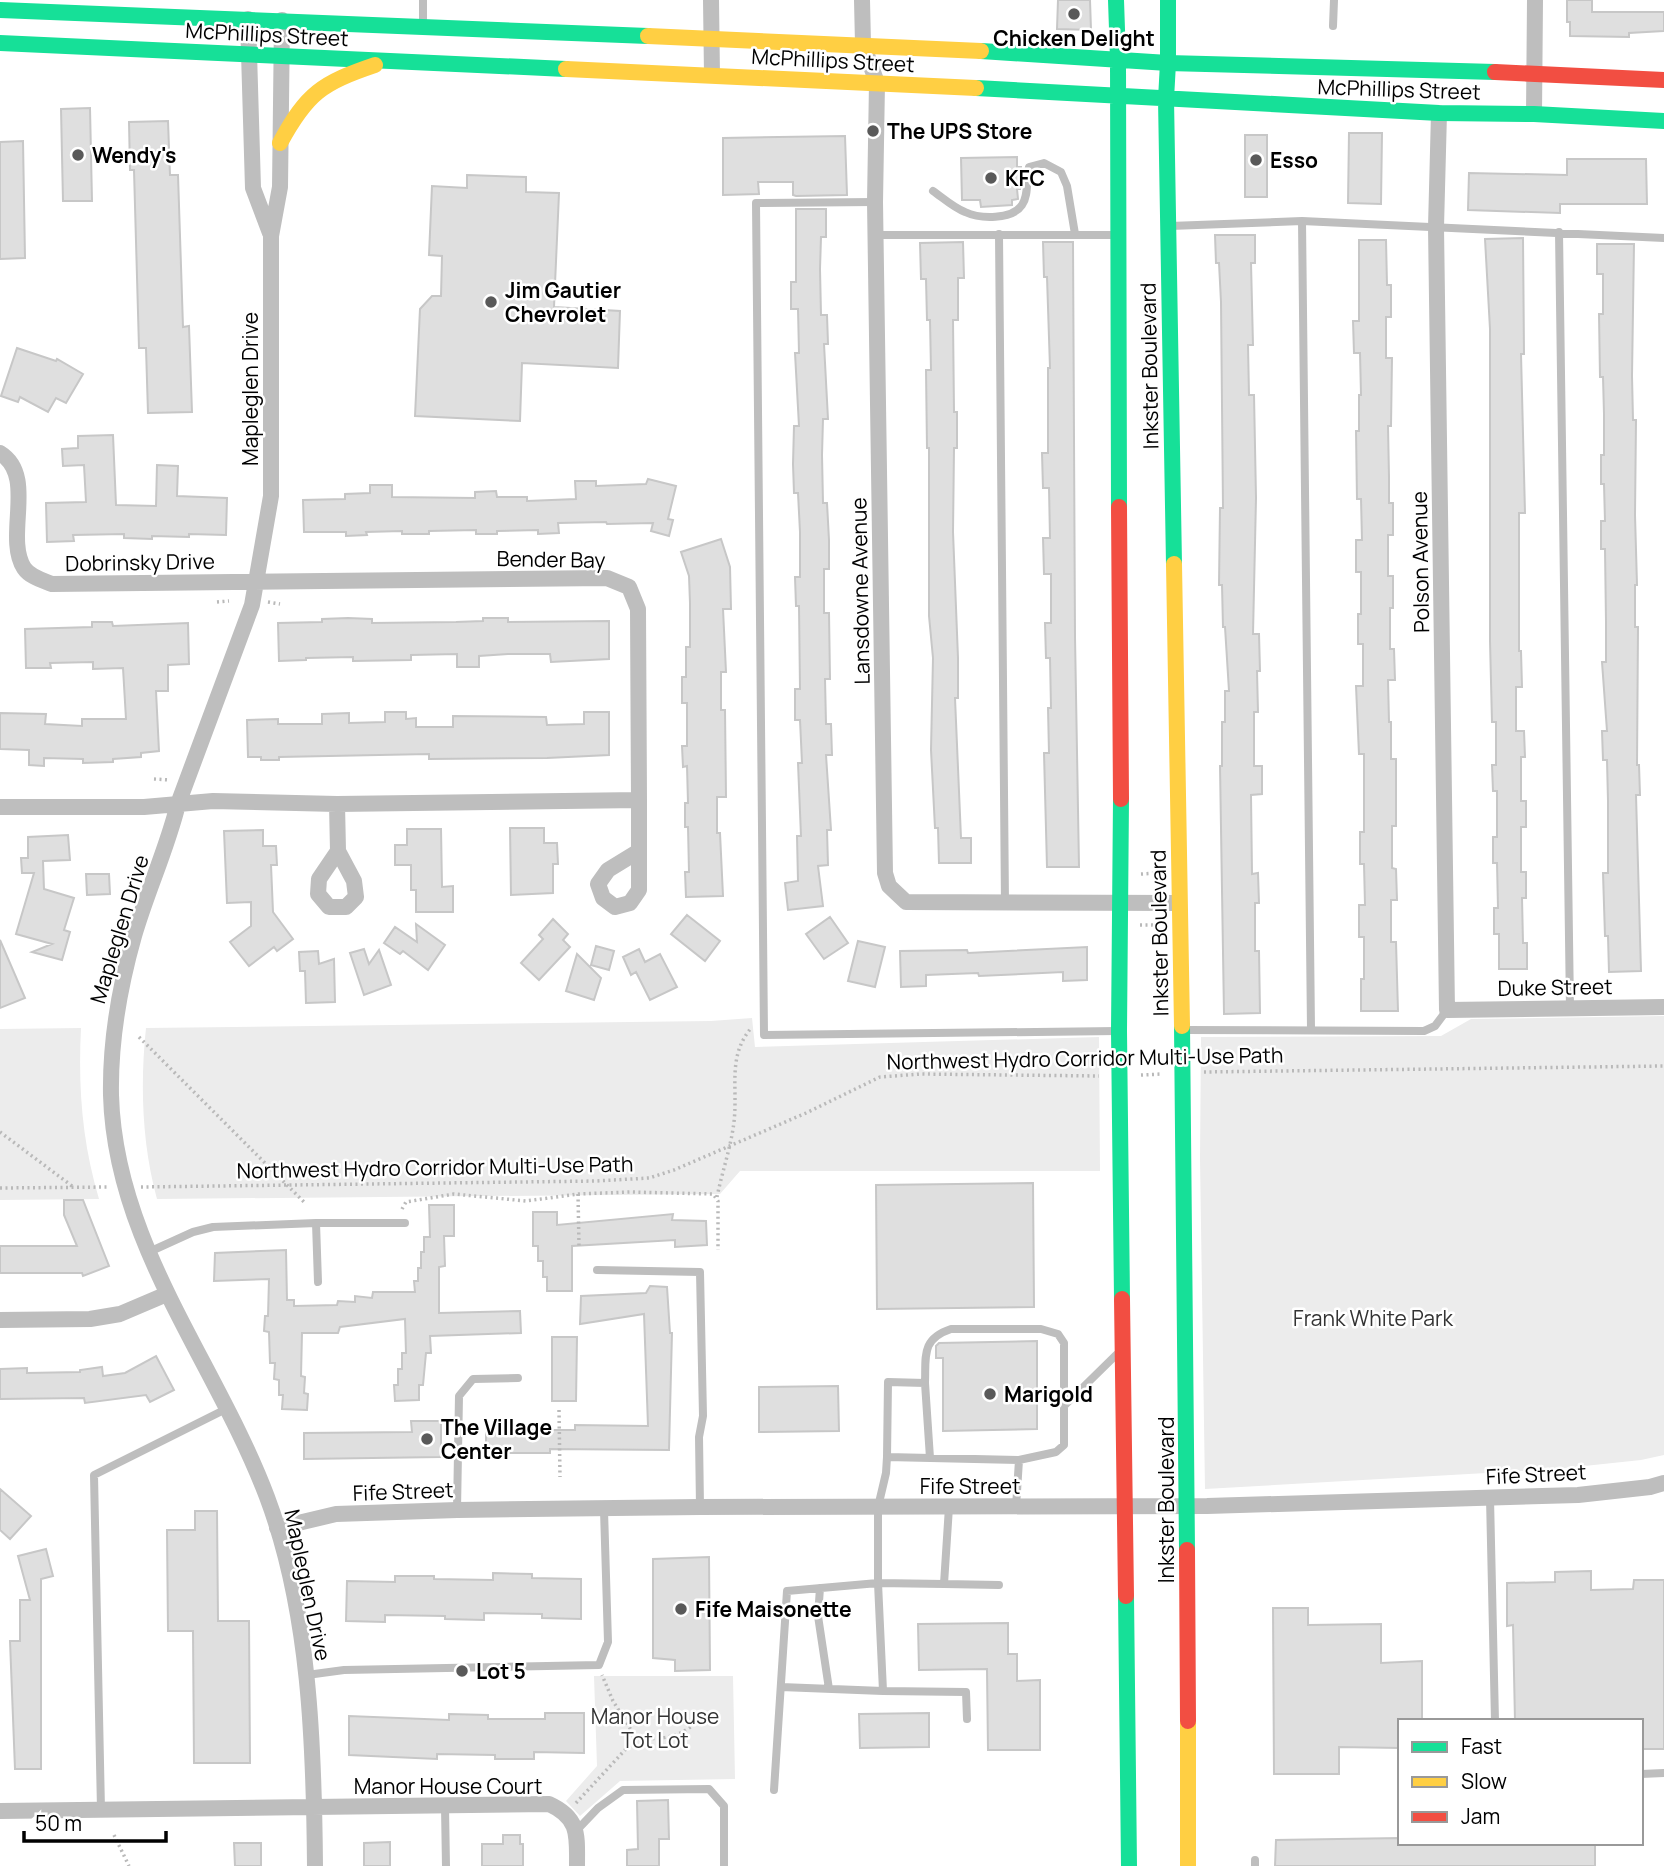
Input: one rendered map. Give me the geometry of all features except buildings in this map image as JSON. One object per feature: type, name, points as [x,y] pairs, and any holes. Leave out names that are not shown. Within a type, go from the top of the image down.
[{"type":"main road","name":"Inkster Boulevard","points":[[1116,0],[1122,902],[1119,1031],[1129,1866]]},
{"type":"main road","name":"Inkster Boulevard","points":[[1168,0],[1166,99],[1183,1073],[1188,1866]]},
{"type":"main road","name":"McPhillips Street","points":[[0,10],[713,37],[1168,63],[1536,73],[1664,80]]},
{"type":"main road","name":"McPhillips Street","points":[[0,43],[877,83],[1439,113],[1534,114],[1664,121]]},
{"type":"main road","points":[[280,143],[297,110],[312,93],[338,77],[388,61]]},
{"type":"street","points":[[712,0],[712,75]]},
{"type":"street","name":"Lansdowne Avenue","points":[[862,0],[863,44],[877,83],[875,202],[885,873],[889,886],[906,902],[1180,902]]},
{"type":"street","points":[[1534,114],[1535,0]]},
{"type":"street","name":"Mapleglen Drive","points":[[248,19],[253,188],[271,236]]},
{"type":"street","name":"Mapleglen Drive","points":[[282,20],[280,187],[271,236],[271,496],[252,605],[178,804],[173,827],[135,935],[114,1017],[111,1095],[116,1151],[130,1206],[167,1294],[228,1408],[267,1497],[285,1558],[307,1675],[315,1808],[315,1866]]},
{"type":"street","name":"Polson Avenue","points":[[1439,113],[1436,227],[1447,1010]]},
{"type":"street","name":"Dobrinsky Drive","points":[[0,453],[8,458],[17,478],[18,555],[24,569],[35,578],[59,584],[257,581]]},
{"type":"street","name":"Bender Bay","points":[[257,581],[607,578],[629,587],[638,609],[639,851]]},
{"type":"street","points":[[0,807],[144,807],[213,802],[337,804],[639,800]]},
{"type":"street","points":[[337,804],[338,851]]},
{"type":"street","name":"Duke Street","points":[[1447,1010],[1664,1007]]},
{"type":"street","points":[[0,1320],[90,1319],[120,1314],[167,1294]]},
{"type":"street","name":"Fife Street","points":[[277,1528],[336,1514],[457,1510],[1187,1507],[1578,1495],[1664,1483]]},
{"type":"street","name":"Manor House Court","points":[[0,1811],[549,1804],[562,1810],[577,1830]]},
{"type":"street","points":[[577,1830],[577,1866]]},
{"type":"lane","points":[[423,0],[423,27]]},
{"type":"lane","points":[[1333,26],[1334,0]]},
{"type":"lane","points":[[933,191],[964,212],[977,216],[1008,215],[1018,211],[1024,202],[1029,167],[1044,163],[1060,172],[1067,186],[1075,234]]},
{"type":"lane","points":[[875,202],[756,203],[764,1035],[1119,1031]]},
{"type":"lane","points":[[1302,221],[1311,1029]]},
{"type":"lane","points":[[1168,226],[1302,221],[1664,238]]},
{"type":"lane","points":[[1559,232],[1570,1008]]},
{"type":"lane","points":[[999,234],[1004,904]]},
{"type":"lane","points":[[876,235],[1117,235]]},
{"type":"lane","points":[[1182,1030],[1424,1031],[1435,1026],[1447,1010]]},
{"type":"lane","points":[[316,1223],[318,1282]]},
{"type":"lane","points":[[149,1252],[194,1232],[213,1227],[405,1223]]},
{"type":"lane","points":[[597,1270],[700,1272],[703,1416],[699,1437],[700,1507]]},
{"type":"lane","points":[[887,1457],[930,1458],[1019,1460],[1056,1452],[1064,1445],[1064,1343],[1058,1334],[1041,1329],[951,1329],[931,1340],[926,1351],[925,1383],[930,1458]]},
{"type":"lane","points":[[1064,1406],[1123,1348]]},
{"type":"lane","points":[[457,1510],[459,1396],[472,1379],[518,1378]]},
{"type":"lane","points":[[883,1692],[877,1507],[886,1474],[888,1382],[925,1383]]},
{"type":"lane","points":[[101,1810],[94,1475],[228,1408]]},
{"type":"lane","points":[[1016,1507],[1019,1460]]},
{"type":"lane","points":[[1490,1498],[1495,1719]]},
{"type":"lane","points":[[944,1584],[949,1507]]},
{"type":"lane","points":[[307,1675],[344,1670],[599,1665],[608,1642],[604,1510]]},
{"type":"lane","points":[[774,1790],[787,1591],[878,1583],[999,1585]]},
{"type":"lane","points":[[820,1588],[818,1616],[830,1689]]},
{"type":"lane","points":[[780,1686],[883,1692],[966,1692],[967,1719]]},
{"type":"lane","points":[[1643,1774],[1664,1773]]},
{"type":"lane","points":[[577,1830],[598,1808],[623,1790],[709,1789],[723,1806],[724,1866]]},
{"type":"lane","points":[[445,1807],[446,1866]]},
{"type":"path","points":[[1122,926],[1180,925]]},
{"type":"path","points":[[718,1251],[717,1197],[734,1122],[736,1051],[750,1028],[764,1024]]},
{"type":"path","points":[[139,1037],[304,1202]]},
{"type":"path","name":"Northwest Hydro Corridor Multi-Use Path","points":[[150,1187],[624,1181],[649,1178],[806,1113],[880,1077],[921,1074],[1023,1074],[1057,1077],[1664,1066]]},
{"type":"path","points":[[0,1132],[74,1187]]},
{"type":"path","points":[[0,1188],[102,1187]]},
{"type":"path","points":[[405,1223],[401,1209],[406,1202],[454,1194],[526,1201],[579,1194],[630,1192],[713,1194],[717,1197]]},
{"type":"path","points":[[579,1194],[579,1246]]},
{"type":"path","points":[[559,1410],[559,1477]]},
{"type":"path","points":[[599,1665],[613,1701],[636,1738]]},
{"type":"path","points":[[636,1738],[664,1740],[687,1729],[700,1717]]},
{"type":"path","points":[[565,1815],[636,1738]]},
{"type":"path","points":[[114,1835],[129,1866]]},
{"type":"green space","name":"Frank White Park","points":[[1664,1016],[1664,1455],[1556,1469],[1205,1489],[1201,1037],[1441,1036],[1471,1019]]},
{"type":"green space","points":[[752,1018],[755,1047],[1099,1037],[1100,1171],[740,1171],[720,1194],[157,1199],[145,1136],[143,1071],[146,1028],[711,1021]]},
{"type":"green space","points":[[81,1028],[82,1114],[99,1199],[0,1200],[0,1029]]},
{"type":"green space","name":"Manor House Tot Lot","points":[[594,1676],[733,1676],[735,1779],[620,1781],[580,1816],[566,1801],[597,1766]]},
{"type":"traffic: fast","points":[[1116,0],[1118,59]]},
{"type":"traffic: fast","points":[[1168,0],[1168,63]]},
{"type":"traffic: fast","points":[[0,10],[648,36]]},
{"type":"traffic: fast","points":[[0,43],[566,69]]},
{"type":"traffic: fast","points":[[981,51],[1168,63],[1495,72]]},
{"type":"traffic: fast","points":[[1118,59],[1119,507]]},
{"type":"traffic: fast","points":[[1168,63],[1166,99],[1174,564]]},
{"type":"traffic: fast","points":[[976,88],[1439,113],[1534,114],[1664,121]]},
{"type":"traffic: fast","points":[[1121,799],[1119,1031],[1122,1299]]},
{"type":"traffic: fast","points":[[1182,1026],[1187,1550]]},
{"type":"traffic: fast","points":[[1126,1596],[1129,1866]]},
{"type":"traffic: slow","points":[[648,36],[981,51]]},
{"type":"traffic: slow","points":[[280,143],[299,112],[318,92],[329,84],[375,65]]},
{"type":"traffic: slow","points":[[566,69],[976,88]]},
{"type":"traffic: slow","points":[[1174,564],[1182,1026]]},
{"type":"traffic: slow","points":[[1188,1721],[1188,1866]]},
{"type":"traffic: jam","points":[[1495,72],[1664,80]]},
{"type":"traffic: jam","points":[[1119,507],[1121,799]]},
{"type":"traffic: jam","points":[[1122,1299],[1126,1596]]},
{"type":"traffic: jam","points":[[1187,1550],[1188,1721]]},
{"type":"place","name":"Chicken Delight","points":[[1074,14]]},
{"type":"place","name":"The UPS Store","points":[[873,131]]},
{"type":"place","name":"Wendy's","points":[[78,155]]},
{"type":"place","name":"Esso","points":[[1256,160]]},
{"type":"place","name":"KFC","points":[[991,178]]},
{"type":"place","name":"Jim Gautier Chevrolet","points":[[491,302]]},
{"type":"place","name":"Marigold","points":[[990,1394]]},
{"type":"place","name":"The Village Center","points":[[427,1439]]},
{"type":"place","name":"Fife Maisonette","points":[[681,1609]]},
{"type":"place","name":"Lot 5","points":[[462,1671]]}]
